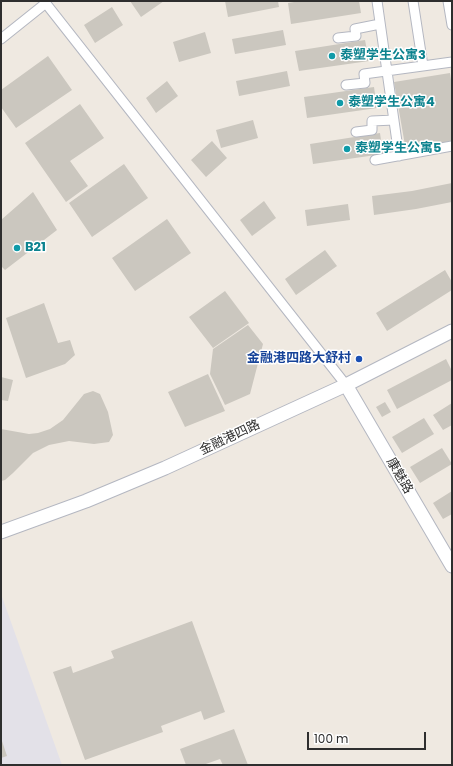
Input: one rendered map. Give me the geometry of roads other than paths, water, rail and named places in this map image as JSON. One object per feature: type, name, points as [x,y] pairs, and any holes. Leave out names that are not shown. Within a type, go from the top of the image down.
[{"type":"street","points":[[377,1],[399,156]]},
{"type":"street","points":[[413,1],[423,66]]},
{"type":"street","points":[[448,1],[452,25]]},
{"type":"street","points":[[1,39],[45,2],[346,385]]},
{"type":"street","points":[[338,38],[356,36],[355,29],[380,24]]},
{"type":"street","points":[[346,85],[365,83],[364,74],[452,62]]},
{"type":"street","points":[[356,132],[372,130],[372,121],[394,120]]},
{"type":"street","points":[[375,160],[452,146]]},
{"type":"street","name":"金融港四路","points":[[1,532],[86,501],[165,468],[346,385],[452,330]]},
{"type":"street","name":"康魅路","points":[[346,385],[452,566]]},
{"type":"place","name":"泰塑学生公寓3","points":[[332,56]]},
{"type":"place","name":"泰塑学生公寓4","points":[[340,103]]},
{"type":"place","name":"泰塑学生公寓5","points":[[347,149]]},
{"type":"place","name":"B21","points":[[17,248]]},
{"type":"place","name":"金融港四路大舒村","points":[[359,359]]}]
